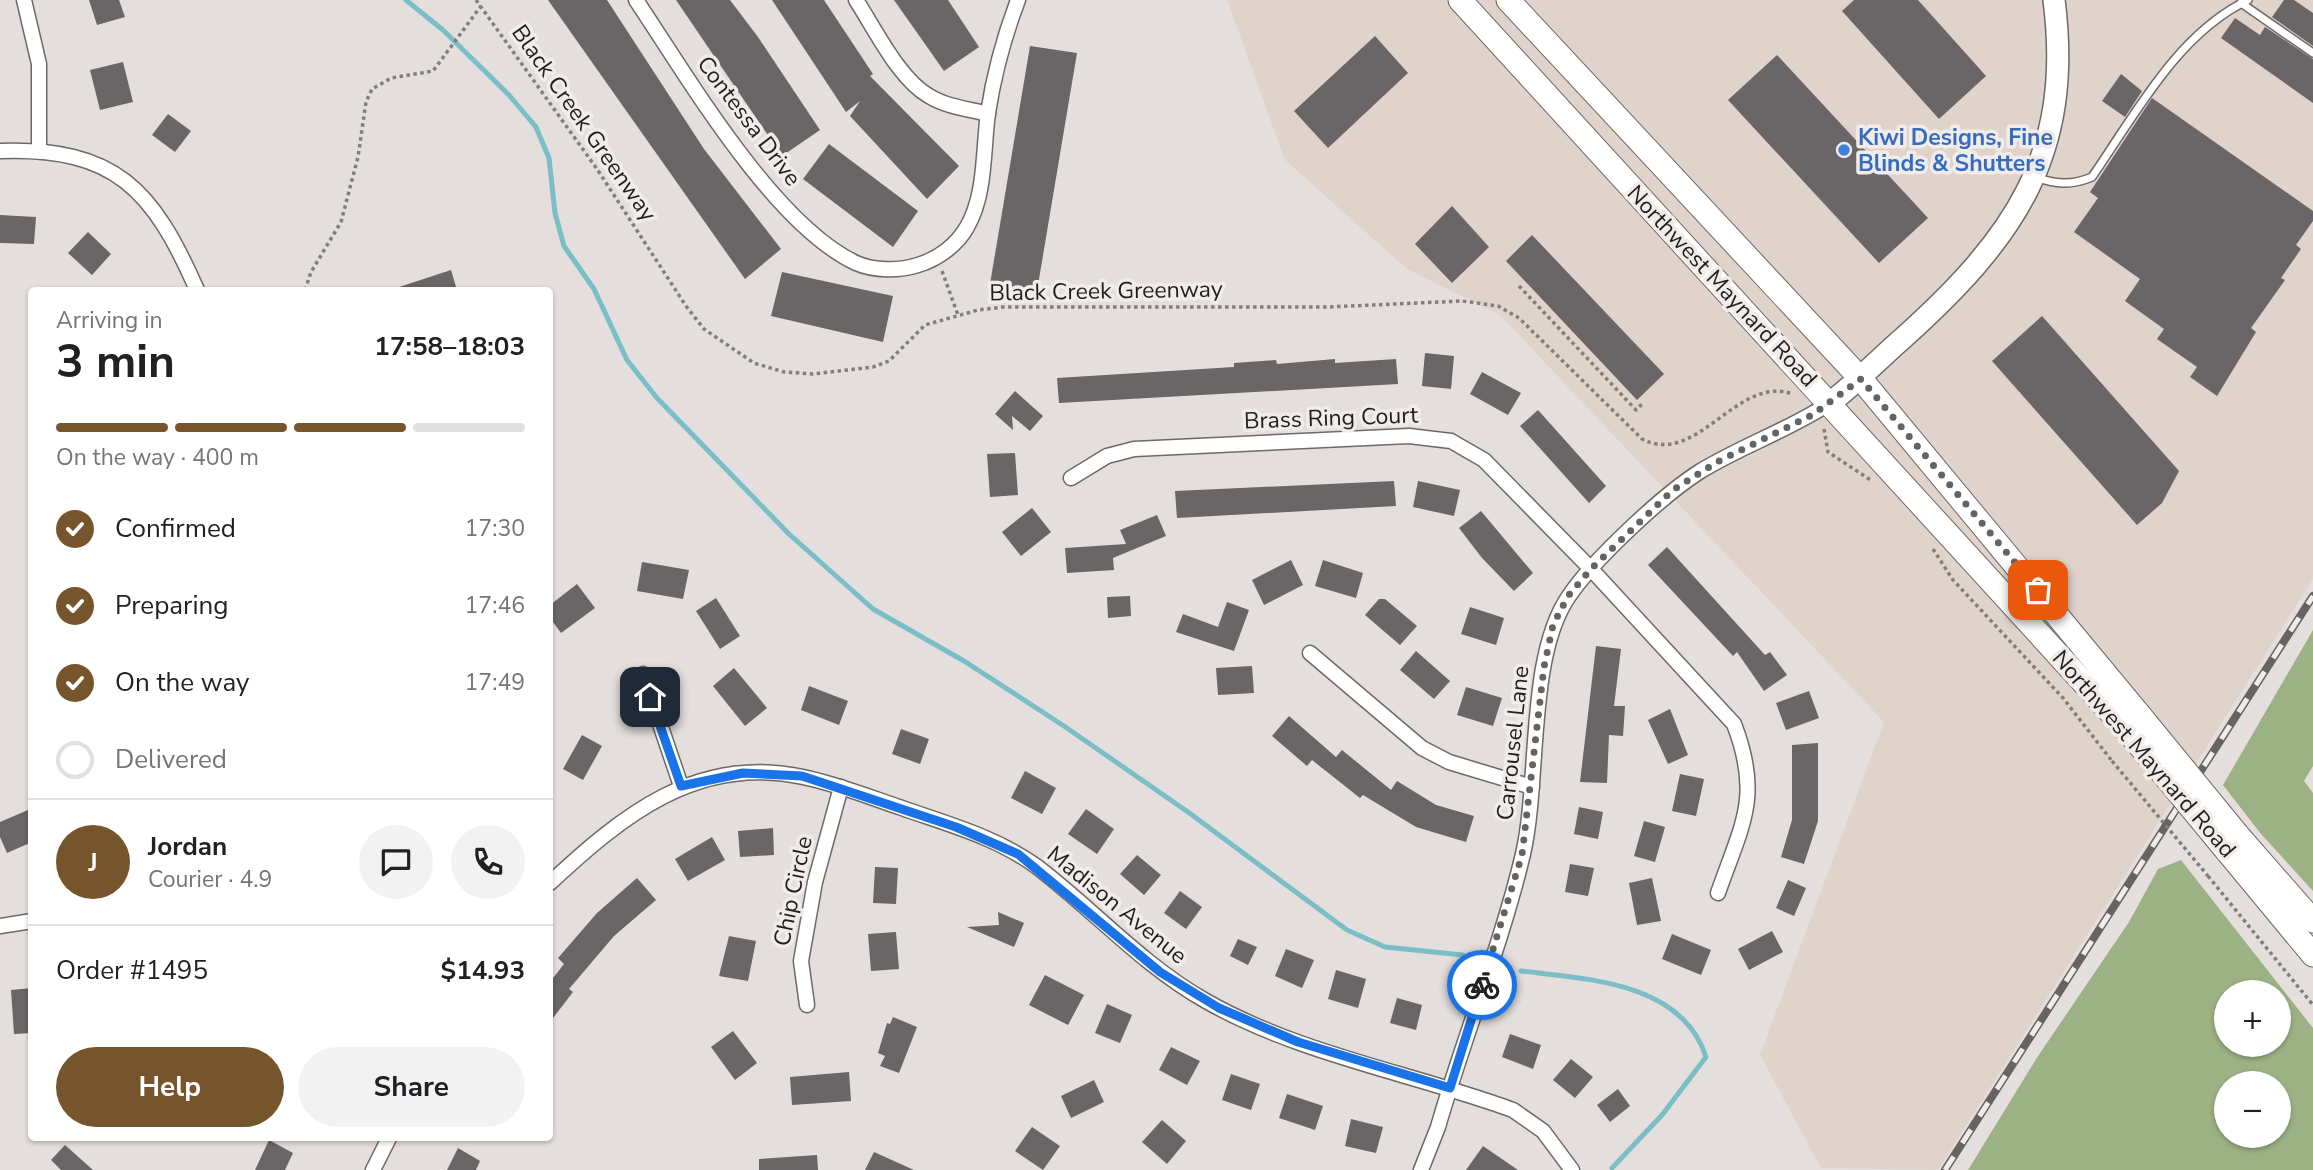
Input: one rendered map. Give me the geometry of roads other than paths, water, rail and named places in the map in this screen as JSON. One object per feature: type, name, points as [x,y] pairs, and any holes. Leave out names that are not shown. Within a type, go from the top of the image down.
[{"type":"main road","name":"Northwest Maynard Road","points":[[1460,0],[1830,403],[2132,721]]},
{"type":"main road","name":"Northwest Maynard Road","points":[[1508,0],[1861,379],[2231,842],[2313,955]]},
{"type":"main road","name":"Northwest Maynard Road","points":[[2231,842],[2313,921]]},
{"type":"street","points":[[23,0],[39,64],[40,151]]},
{"type":"street","name":"Contessa Drive","points":[[636,0],[767,188],[823,241],[857,264],[874,268],[904,269],[930,261],[955,242],[967,228],[978,197],[996,68],[1018,0]]},
{"type":"street","points":[[856,0],[908,78],[920,90],[943,103],[988,114]]},
{"type":"street","points":[[1830,403],[1861,379],[1955,292],[2008,227],[2034,177],[2055,106],[2058,44],[2054,0]]},
{"type":"street","points":[[0,150],[40,151],[90,161],[137,191],[162,219],[196,287]]},
{"type":"street","name":"Carrousel Lane","points":[[1421,1170],[1450,1088],[1522,855],[1544,667],[1553,625],[1568,596],[1591,569],[1682,484],[1830,403]]},
{"type":"street","name":"Brass Ring Court","points":[[1071,478],[1107,456],[1134,449],[1436,438],[1451,442],[1484,460],[1591,569],[1734,724],[1749,778],[1748,805],[1718,892]]},
{"type":"street","points":[[1310,653],[1422,748],[1449,762],[1532,787]]},
{"type":"street","points":[[643,674],[681,786]]},
{"type":"street","name":"Madison Avenue","points":[[553,880],[637,809],[681,786],[721,776],[762,772],[802,776],[841,787],[956,827],[1018,854],[1160,972],[1232,1015],[1298,1042],[1513,1110],[1530,1121],[1559,1148],[1572,1170]]},
{"type":"street","name":"Chip Circle","points":[[807,1005],[801,961],[816,882],[841,787]]},
{"type":"street","points":[[0,926],[28,922]]},
{"type":"street","points":[[373,1170],[387,1141]]},
{"type":"lane","points":[[2034,177],[2052,183],[2071,184],[2092,177],[2192,39],[2224,11],[2245,2],[2313,53]]},
{"type":"waterway","points":[[406,0],[443,30],[509,95],[536,127],[549,158],[555,213],[564,246],[594,289],[627,360],[657,398],[789,534],[873,609],[964,661],[1064,726],[1188,812],[1347,930],[1385,947],[1463,955]]},
{"type":"waterway","points":[[1521,971],[1602,982],[1654,999],[1676,1013],[1694,1032],[1706,1057],[1662,1115],[1612,1168]]},
{"type":"railway","points":[[1945,1170],[2313,596]]},
{"type":"place","name":"Kiwi Designs, Fine Blinds & Shutters","points":[[1844,150]]}]
